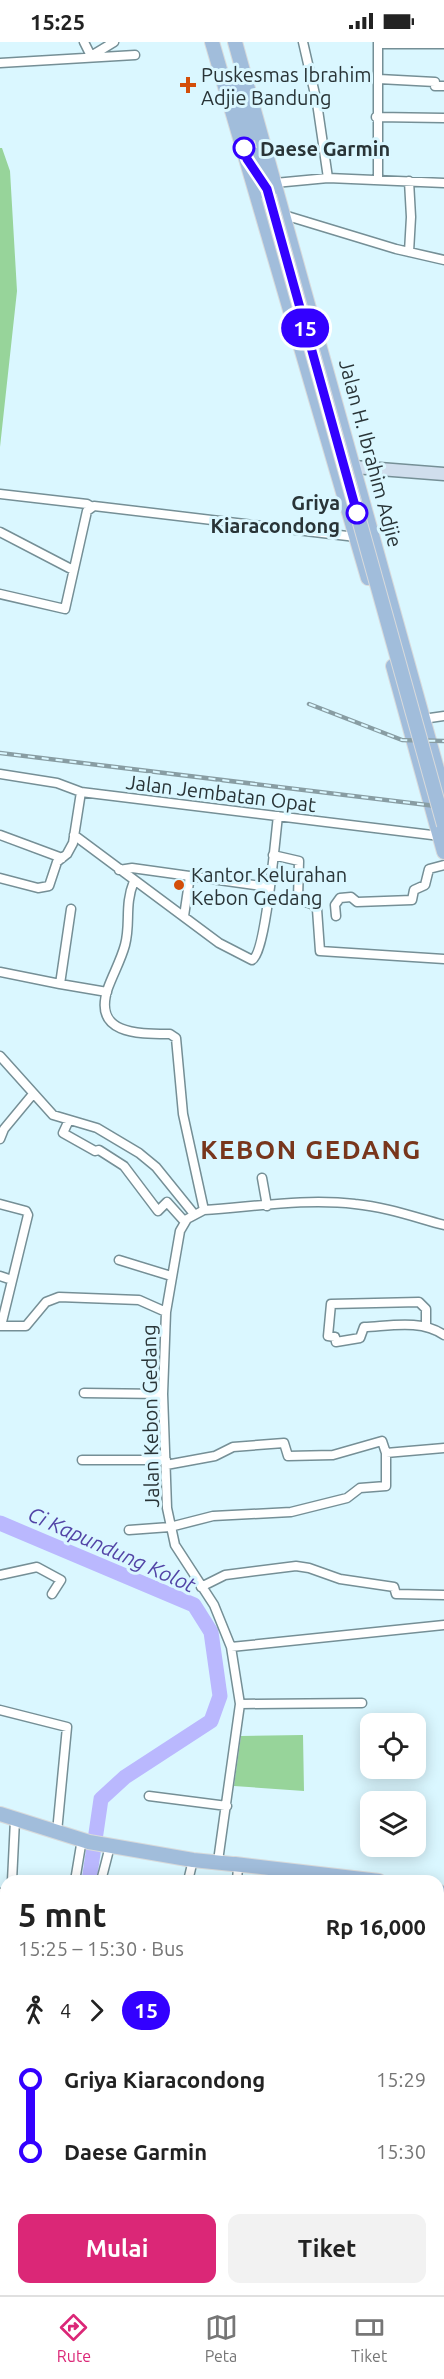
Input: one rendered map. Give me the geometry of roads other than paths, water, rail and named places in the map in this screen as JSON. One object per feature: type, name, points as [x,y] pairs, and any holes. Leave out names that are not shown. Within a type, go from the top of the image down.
[{"type":"main road","name":"Jalan H. Ibrahim Adjie","points":[[212,42],[239,91]]},
{"type":"main road","name":"Jalan H. Ibrahim Adjie","points":[[220,42],[266,155],[270,190],[284,215],[444,794]]},
{"type":"main road","name":"Jalan H. Ibrahim Adjie","points":[[226,42],[229,61]]},
{"type":"main road","name":"Jalan H. Ibrahim Adjie","points":[[235,42],[247,159],[357,537],[418,758],[442,831],[444,852]]},
{"type":"main road","points":[[239,91],[270,190],[442,831]]},
{"type":"main road","points":[[247,159],[270,190]]},
{"type":"main road","points":[[378,612],[393,608]]},
{"type":"main road","points":[[418,758],[433,754]]},
{"type":"main road","points":[[0,1814],[108,1846],[190,1859],[239,1871],[281,1875]]},
{"type":"main road","points":[[190,1859],[218,1861],[239,1871]]},
{"type":"street","points":[[84,42],[91,56]]},
{"type":"street","points":[[91,56],[114,42]]},
{"type":"street","points":[[303,42],[317,103],[328,178]]},
{"type":"street","points":[[378,180],[376,117],[379,79],[378,43],[444,44]]},
{"type":"street","points":[[0,63],[91,56],[106,59],[135,55]]},
{"type":"street","points":[[379,79],[435,82],[435,86],[444,87]]},
{"type":"street","points":[[376,117],[444,118]]},
{"type":"street","points":[[270,190],[328,178],[444,183]]},
{"type":"street","points":[[409,252],[410,181]]},
{"type":"street","points":[[284,215],[444,260]]},
{"type":"street","points":[[337,471],[354,466],[444,474]]},
{"type":"street","points":[[0,494],[87,504],[92,507],[357,537]]},
{"type":"street","points":[[0,594],[65,609],[87,511],[92,507]]},
{"type":"street","points":[[0,532],[73,570]]},
{"type":"street","points":[[423,719],[444,716]]},
{"type":"street","name":"Jalan Jembatan Opat","points":[[0,774],[57,783],[81,792],[278,816],[442,831]]},
{"type":"street","points":[[0,878],[46,888],[62,858],[67,854],[74,835],[81,792]]},
{"type":"street","points":[[74,835],[219,943],[253,960],[259,953],[264,933],[278,816]]},
{"type":"street","points":[[0,835],[62,858]]},
{"type":"street","points":[[273,855],[299,861],[298,901],[312,904],[317,909],[320,951],[444,959]]},
{"type":"street","points":[[336,916],[335,905],[340,897],[351,897],[356,902],[412,900],[414,890],[422,888],[427,882],[429,869],[444,865]]},
{"type":"street","points":[[120,870],[132,868],[268,887]]},
{"type":"street","points":[[184,916],[190,876]]},
{"type":"street","points":[[134,881],[127,901],[127,938],[107,992],[106,1014],[109,1021],[122,1031],[170,1034],[176,1038],[183,1114],[204,1210]]},
{"type":"street","points":[[60,984],[71,909]]},
{"type":"street","points":[[0,972],[107,992]]},
{"type":"street","points":[[0,1056],[53,1115],[97,1128],[139,1153],[156,1167],[194,1214]]},
{"type":"street","points":[[0,1139],[4,1129],[33,1094]]},
{"type":"street","points":[[69,1120],[63,1133],[95,1151],[99,1150],[124,1166],[158,1211],[167,1202],[184,1222],[204,1210],[353,1204],[388,1209],[444,1225]]},
{"type":"street","points":[[262,1178],[267,1206]]},
{"type":"street","points":[[0,1204],[28,1214],[0,1326],[26,1326],[46,1302],[59,1297],[139,1300],[166,1312]]},
{"type":"street","name":"Jalan Kebon Gedang","points":[[184,1222],[180,1231],[166,1312],[163,1394],[166,1463],[170,1527],[179,1554],[214,1605],[231,1647],[240,1704],[218,1861]]},
{"type":"street","points":[[119,1260],[171,1276]]},
{"type":"street","points":[[0,1276],[12,1280]]},
{"type":"street","points":[[426,1327],[426,1309],[419,1302],[332,1304],[328,1336],[336,1337],[336,1342],[360,1338],[364,1327],[386,1324],[426,1327],[435,1329],[444,1335]]},
{"type":"street","points":[[84,1393],[163,1394]]},
{"type":"street","points":[[82,1460],[166,1463],[210,1458],[233,1447],[284,1443],[288,1456],[331,1455],[382,1441],[386,1453],[386,1485],[360,1488],[352,1494],[291,1512],[213,1516],[170,1527],[129,1530]]},
{"type":"street","points":[[386,1453],[444,1448]]},
{"type":"street","points":[[201,1589],[225,1575],[296,1566],[340,1579],[394,1587],[396,1594],[444,1594]]},
{"type":"street","points":[[0,1575],[37,1567],[61,1580],[52,1594]]},
{"type":"street","points":[[231,1647],[444,1625]]},
{"type":"street","points":[[240,1704],[362,1702]]},
{"type":"street","points":[[0,1710],[67,1726],[57,1832]]},
{"type":"street","points":[[149,1796],[227,1806]]},
{"type":"street","points":[[12,1875],[15,1820]]},
{"type":"street","points":[[76,1875],[85,1841]]},
{"type":"street","points":[[102,1875],[108,1846]]},
{"type":"street","points":[[189,1875],[190,1859]]},
{"type":"waterway","name":"Ci Kapundung Kolot","points":[[0,1523],[194,1605],[211,1632],[220,1696],[211,1721],[125,1777],[101,1799],[90,1875]]},
{"type":"railway","points":[[309,704],[402,740],[444,741]]},
{"type":"railway","points":[[0,753],[444,807]]},
{"type":"place","name":"Puskesmas Ibrahim Adjie Bandung","points":[[188,85]]},
{"type":"place","name":"Daese Garmin","points":[[244,148]]},
{"type":"place","name":"Griya Kiaracondong","points":[[357,513]]},
{"type":"place","name":"Kantor Kelurahan Kebon Gedang","points":[[179,885]]},
{"type":"district","name":"KEBON GEDANG","points":[[311,1149]]}]
